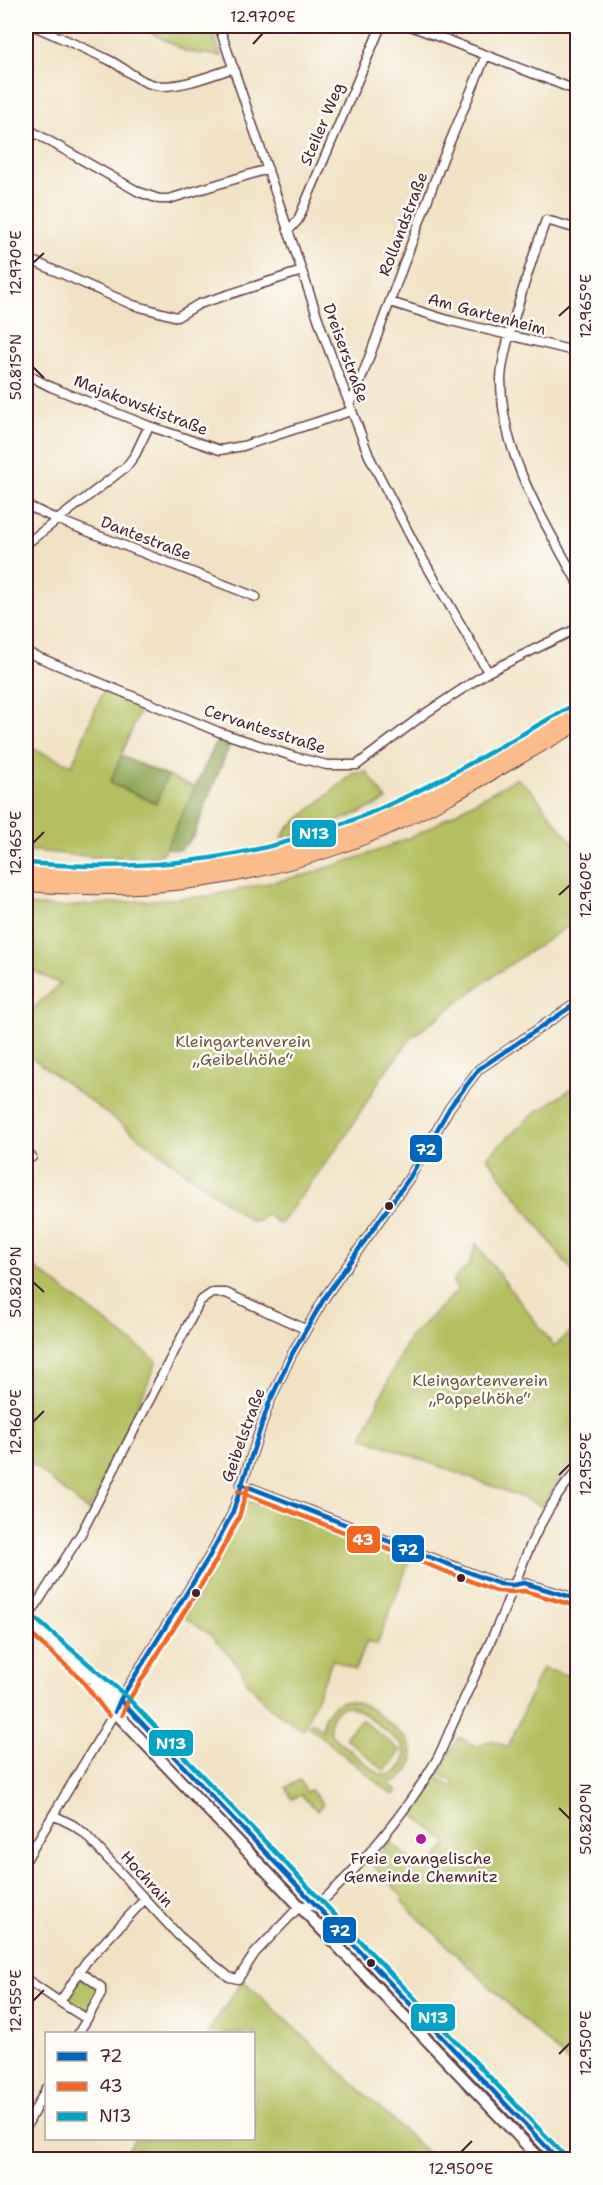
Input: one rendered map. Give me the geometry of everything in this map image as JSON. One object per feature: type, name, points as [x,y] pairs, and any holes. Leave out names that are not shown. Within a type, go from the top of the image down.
[{"type":"main road","points":[[26,870],[87,875],[191,870],[315,842],[391,812],[578,712]]},
{"type":"main road","points":[[26,884],[80,887],[168,884],[226,876],[291,861],[390,826],[578,724]]},
{"type":"street","points":[[34,26],[110,60],[135,77],[153,85],[180,84],[234,68]]},
{"type":"street","name":"Dreiserstraße","points":[[219,26],[288,231],[369,456],[393,505],[488,672]]},
{"type":"street","name":"Steiler Weg","points":[[288,231],[298,220],[381,26]]},
{"type":"street","points":[[411,26],[578,91]]},
{"type":"street","name":"Rollandstraße","points":[[350,408],[442,161],[486,55]]},
{"type":"street","points":[[26,128],[140,192],[159,199],[179,196],[268,170]]},
{"type":"street","points":[[578,229],[546,220],[509,336],[501,378],[510,445],[548,530],[578,583]]},
{"type":"street","points":[[26,258],[133,305],[177,317],[199,304],[302,271]]},
{"type":"street","name":"Am Gartenheim","points":[[390,302],[509,336],[578,352]]},
{"type":"street","name":"Majakowskistraße","points":[[26,374],[51,387],[149,426],[220,450],[243,446],[350,408]]},
{"type":"street","points":[[26,544],[126,467],[137,452],[149,426]]},
{"type":"street","name":"Dantestraße","points":[[26,505],[56,519],[256,597]]},
{"type":"street","name":"Cervantesstraße","points":[[26,652],[219,732],[327,765],[357,765],[488,672],[578,628]]},
{"type":"street","name":"Geibelstraße","points":[[26,1860],[120,1700],[209,1557],[232,1514],[269,1403],[305,1329],[324,1297],[410,1177],[450,1107],[479,1069],[578,1002]]},
{"type":"street","points":[[305,1329],[226,1293],[212,1293],[200,1301],[82,1532],[26,1621],[120,1700],[559,2160]]},
{"type":"street","points":[[300,1906],[317,1906],[363,1862],[402,1813],[437,1758],[499,1621],[530,1542],[545,1513],[578,1470]]},
{"type":"street","points":[[241,1484],[499,1584],[524,1583],[578,1599]]},
{"type":"street","points":[[86,1673],[115,1712],[541,2160]]},
{"type":"street","name":"Hochrain","points":[[53,1815],[84,1833],[179,1936],[233,1979],[238,1979],[255,1953],[300,1906]]},
{"type":"street","points":[[60,2002],[80,1971],[144,1899]]},
{"type":"street","points":[[79,2032],[102,1987],[80,1971]]},
{"type":"street","points":[[26,1979],[87,2019]]},
{"type":"street","points":[[441,2054],[450,2045]]},
{"type":"street","points":[[26,2126],[44,2093]]},
{"type":"green space","points":[[139,26],[211,26],[221,56],[187,52]]},
{"type":"green space","points":[[103,691],[141,707],[110,783],[155,803],[167,776],[196,788],[166,848],[159,857],[94,857],[26,850],[26,746],[72,765]]},
{"type":"green space","points":[[219,737],[231,741],[193,837],[180,850],[166,848]]},
{"type":"green space","points":[[121,756],[167,776],[156,803],[110,783]]},
{"type":"green space","points":[[366,771],[387,800],[336,822],[281,838],[287,829],[353,774]]},
{"type":"green space","name":"Kleingartenverein „Geibelhöhe“","points":[[517,778],[532,791],[577,849],[577,920],[493,976],[412,1037],[382,1076],[345,1137],[280,1224],[265,1214],[260,1220],[251,1221],[26,1053],[26,1015],[60,984],[26,967],[26,905],[60,907],[209,896],[309,874],[377,851],[420,833]]},
{"type":"green space","points":[[577,1085],[577,1278],[487,1157],[532,1115]]},
{"type":"green space","name":"Kleingartenverein „Pappelhöhe“","points":[[476,1244],[554,1346],[577,1327],[577,1458],[541,1506],[362,1437],[408,1339],[458,1290],[452,1281],[469,1265]]},
{"type":"green space","points":[[26,1261],[157,1361],[117,1455],[88,1511],[26,1459]]},
{"type":"green space","points":[[253,1501],[378,1548],[375,1556],[378,1549],[409,1562],[377,1644],[367,1641],[355,1670],[333,1659],[303,1730],[269,1707],[248,1683],[232,1658],[209,1634],[184,1617],[220,1559],[246,1503]]},
{"type":"green space","points":[[542,1668],[577,1678],[577,2071],[401,1901],[404,1898],[372,1864],[390,1842],[425,1872],[448,1844],[412,1813],[435,1776],[453,1787],[455,1784],[439,1773],[459,1737],[477,1747],[492,1740],[508,1747]]},
{"type":"green space","points":[[355,1701],[362,1704],[380,1716],[409,1744],[412,1757],[409,1769],[400,1778],[388,1783],[397,1791],[393,1795],[308,1726],[312,1722],[323,1730],[325,1716],[338,1703]],"holes":[[[351,1707],[366,1715],[402,1745],[405,1751],[404,1763],[396,1772],[379,1774],[332,1736],[331,1718],[340,1708]]]},
{"type":"green space","points":[[361,1719],[401,1751],[385,1771],[345,1738]]},
{"type":"green space","points":[[300,1780],[306,1792],[311,1790],[323,1804],[317,1810],[301,1795],[292,1799],[286,1787]]},
{"type":"green space","points":[[78,1976],[100,1987],[87,2015],[64,2000]]},
{"type":"green space","points":[[243,1980],[434,2159],[121,2159],[134,2140],[255,2140],[255,2032],[208,2032]]},
{"type":"transit line","name":"N13","points":[[27,863],[74,866],[165,863],[210,858],[298,839],[342,824],[410,795],[574,705]]},
{"type":"transit line","name":"72","points":[[115,1712],[120,1700],[209,1557],[232,1514],[269,1403],[292,1354],[325,1297],[410,1177],[450,1107],[479,1069],[578,1002]]},
{"type":"transit line","name":"72","points":[[241,1484],[499,1584],[524,1583],[578,1599]]},
{"type":"transit line","name":"43","points":[[122,1715],[127,1703],[216,1561],[239,1517],[248,1486]]},
{"type":"transit line","name":"43","points":[[238,1491],[496,1591],[524,1591],[576,1606]]},
{"type":"transit line","name":"N13","points":[[31,1615],[125,1695],[564,2155]]},
{"type":"transit line","name":"43","points":[[26,1630],[80,1678],[109,1716]]},
{"type":"transit line","name":"72","points":[[120,1700],[559,2160]]},
{"type":"place","name":"Freie evangelische Gemeinde Chemnitz","points":[[421,1839]]}]
